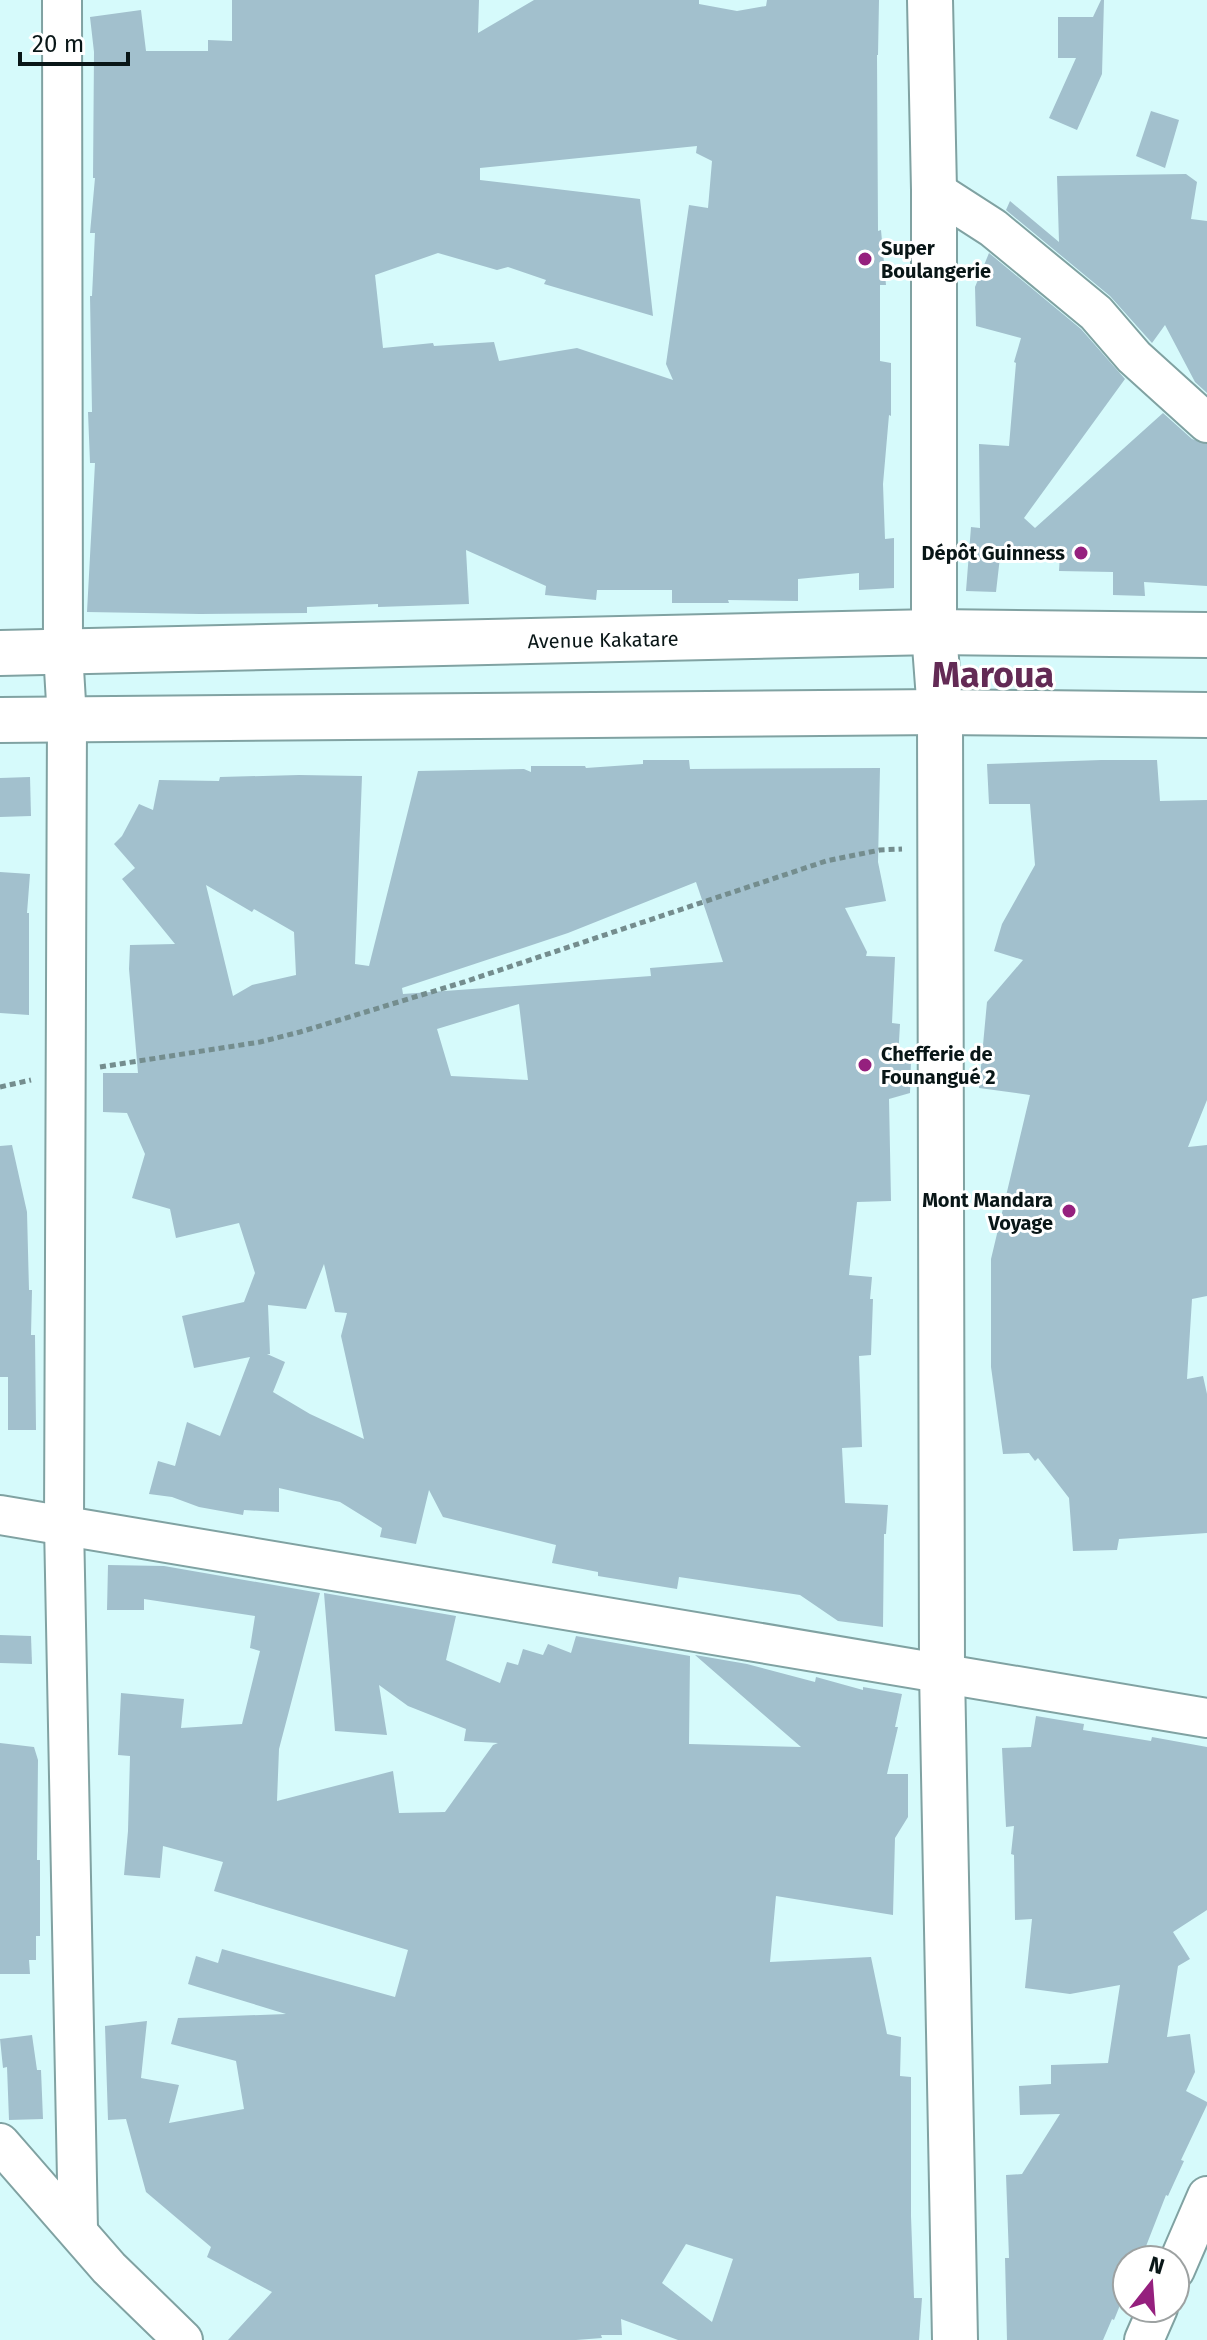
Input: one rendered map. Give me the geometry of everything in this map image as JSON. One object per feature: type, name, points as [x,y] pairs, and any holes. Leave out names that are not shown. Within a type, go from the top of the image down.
[{"type":"main road","points":[[930,0],[934,190],[934,632],[940,712],[942,1672],[955,2340]]},
{"type":"main road","name":"Avenue Kakatare","points":[[0,653],[934,632],[1207,635]]},
{"type":"main road","points":[[0,720],[940,712],[1207,715]]},
{"type":"street","points":[[62,0],[63,652],[67,719],[64,1524],[78,2230]]},
{"type":"street","points":[[934,190],[993,228],[1096,313],[1134,357],[1207,423]]},
{"type":"street","points":[[0,1515],[1207,1718]]},
{"type":"street","points":[[0,2143],[109,2268],[183,2340]]},
{"type":"street","points":[[1186,2244],[1207,2196]]},
{"type":"path","points":[[66,1073],[260,1042],[300,1032],[464,982],[826,861],[880,850],[939,847]]},
{"type":"building","points":[[232,0],[479,0],[478,33],[534,0],[699,0],[699,4],[737,11],[766,6],[767,0],[879,0],[878,231],[881,230],[886,285],[880,285],[880,361],[891,363],[891,416],[883,484],[885,539],[894,538],[894,588],[859,590],[859,573],[798,579],[798,601],[672,603],[672,590],[597,590],[596,600],[545,595],[546,586],[466,550],[469,604],[307,607],[307,613],[87,612],[95,463],[90,463],[88,412],[92,412],[90,296],[95,233],[90,233],[95,178],[94,52],[90,17],[141,10],[146,51],[208,51],[208,40],[232,41]],"holes":[[[697,146],[696,153],[712,161],[708,208],[689,205],[666,364],[673,380],[577,348],[499,361],[494,342],[383,348],[375,275],[438,253],[497,270],[508,267],[546,280],[544,284],[653,316],[640,199],[480,180],[480,168]]]},
{"type":"building","points":[[1101,0],[1104,0],[1102,74],[1077,130],[1049,118],[1076,58],[1058,58],[1058,17],[1093,17]]},
{"type":"building","points":[[1151,111],[1179,120],[1165,168],[1136,156]]},
{"type":"building","points":[[1186,174],[1197,182],[1191,219],[1207,221],[1207,393],[1195,382],[1165,325],[1152,343],[1110,296],[1006,210],[1010,201],[1059,242],[1057,176]]},
{"type":"building","points":[[989,253],[1081,329],[1125,379],[1024,518],[1035,528],[1163,413],[1192,439],[1207,444],[1207,586],[1144,582],[1145,596],[1113,595],[1113,572],[1059,571],[1060,555],[1000,557],[996,592],[966,591],[971,527],[980,528],[979,444],[1009,446],[1014,362],[1021,338],[976,326],[975,287]]},
{"type":"building","points":[[643,760],[689,760],[690,769],[880,768],[878,862],[886,901],[845,908],[867,952],[866,956],[895,957],[892,1023],[900,1024],[898,1059],[911,1060],[910,1093],[889,1099],[891,1201],[857,1202],[849,1275],[872,1277],[871,1355],[859,1356],[862,1447],[842,1448],[845,1503],[888,1505],[884,1534],[883,1627],[838,1621],[800,1595],[679,1577],[677,1589],[598,1576],[598,1572],[552,1563],[556,1545],[443,1517],[429,1490],[416,1544],[380,1537],[382,1528],[340,1502],[279,1488],[279,1512],[244,1510],[243,1515],[149,1494],[158,1461],[175,1466],[187,1422],[220,1436],[250,1357],[194,1368],[182,1316],[244,1302],[255,1273],[239,1223],[176,1238],[170,1209],[132,1198],[145,1154],[127,1113],[103,1112],[103,1073],[138,1073],[129,969],[130,945],[175,944],[122,879],[135,868],[114,844],[122,836],[139,804],[153,810],[159,780],[362,776],[355,964],[369,966],[418,771],[524,769],[531,772],[531,766],[586,768],[643,764]],"holes":[[[696,882],[723,962],[650,968],[651,976],[403,994],[402,988],[568,933]],[[206,885],[294,932],[296,975],[252,985],[233,996]],[[519,1004],[528,1080],[451,1076],[437,1029]],[[324,1264],[335,1312],[347,1313],[341,1336],[364,1439],[310,1414],[273,1392],[285,1362],[267,1354],[270,1354],[268,1305],[306,1309]]]},
{"type":"building","points":[[1157,760],[1160,801],[1207,800],[1207,1100],[1188,1147],[1207,1145],[1207,1296],[1192,1299],[1187,1379],[1203,1376],[1207,1394],[1207,1533],[1119,1539],[1117,1550],[1073,1551],[1069,1498],[1038,1458],[1035,1461],[1029,1453],[1003,1454],[991,1367],[991,1259],[1030,1095],[979,1088],[987,1002],[1023,960],[994,951],[1002,924],[1035,865],[1030,804],[989,804],[987,764]]},
{"type":"building","points":[[30,777],[31,816],[0,817],[0,778]]},
{"type":"building","points":[[0,872],[30,874],[27,913],[29,1015],[0,1013]]},
{"type":"building","points":[[12,1145],[27,1212],[29,1290],[32,1290],[31,1335],[35,1335],[36,1430],[8,1430],[8,1377],[0,1377],[0,1146]]},
{"type":"building","points":[[108,1565],[164,1566],[320,1593],[279,1749],[277,1801],[393,1771],[399,1813],[445,1812],[493,1745],[498,1743],[464,1741],[466,1729],[408,1706],[379,1685],[387,1735],[335,1731],[324,1593],[456,1616],[446,1660],[500,1683],[507,1662],[518,1665],[523,1649],[543,1655],[548,1644],[571,1653],[576,1636],[690,1656],[689,1744],[801,1747],[695,1655],[747,1664],[815,1682],[816,1677],[863,1690],[863,1687],[902,1694],[887,1774],[908,1774],[908,1817],[895,1838],[893,1915],[776,1896],[770,1962],[871,1957],[887,2034],[901,2037],[900,2076],[911,2077],[914,2298],[922,2298],[919,2340],[678,2340],[621,2319],[622,2335],[576,2340],[228,2340],[272,2292],[207,2257],[211,2247],[146,2192],[126,2119],[108,2120],[105,2026],[147,2021],[141,2078],[179,2085],[169,2123],[244,2109],[236,2061],[171,2044],[178,2018],[286,2014],[188,1984],[196,1956],[218,1963],[222,1949],[395,1997],[408,1950],[214,1891],[223,1862],[163,1846],[160,1878],[124,1875],[130,1756],[118,1755],[121,1693],[184,1699],[181,1728],[242,1724],[260,1651],[250,1648],[255,1616],[144,1599],[144,1610],[107,1610]],"holes":[[[686,2244],[733,2259],[712,2322],[662,2283]]]},
{"type":"building","points":[[0,1635],[31,1636],[32,1664],[0,1663]]},
{"type":"building","points":[[1036,1716],[1084,1724],[1083,1730],[1151,1741],[1152,1737],[1207,1747],[1207,1910],[1173,1932],[1190,1959],[1178,1966],[1167,2037],[1190,2034],[1195,2072],[1186,2091],[1207,2102],[1207,2105],[1147,2244],[1111,2244],[1111,2321],[1103,2340],[1007,2340],[1005,2258],[1009,2258],[1006,2175],[1022,2174],[1060,2114],[1020,2115],[1019,2086],[1051,2084],[1051,2065],[1108,2063],[1120,1985],[1070,1994],[1025,1988],[1032,1919],[1015,1920],[1014,1855],[1011,1854],[1014,1826],[1006,1827],[1002,1748],[1031,1747]]},
{"type":"building","points":[[0,1743],[34,1747],[38,1760],[40,1936],[36,1936],[36,1960],[29,1960],[30,1974],[0,1974]]},
{"type":"building","points":[[32,2035],[37,2070],[41,2070],[43,2119],[9,2120],[7,2067],[3,2068],[0,2039]]},
{"type":"place","name":"Super Boulangerie","points":[[865,259]]},
{"type":"place","name":"Dépôt Guinness","points":[[1081,553]]},
{"type":"place","name":"Chefferie de Founangué 2","points":[[865,1065]]},
{"type":"place","name":"Mont Mandara Voyage","points":[[1069,1211]]},
{"type":"district","name":"Maroua","points":[[993,674]]}]
